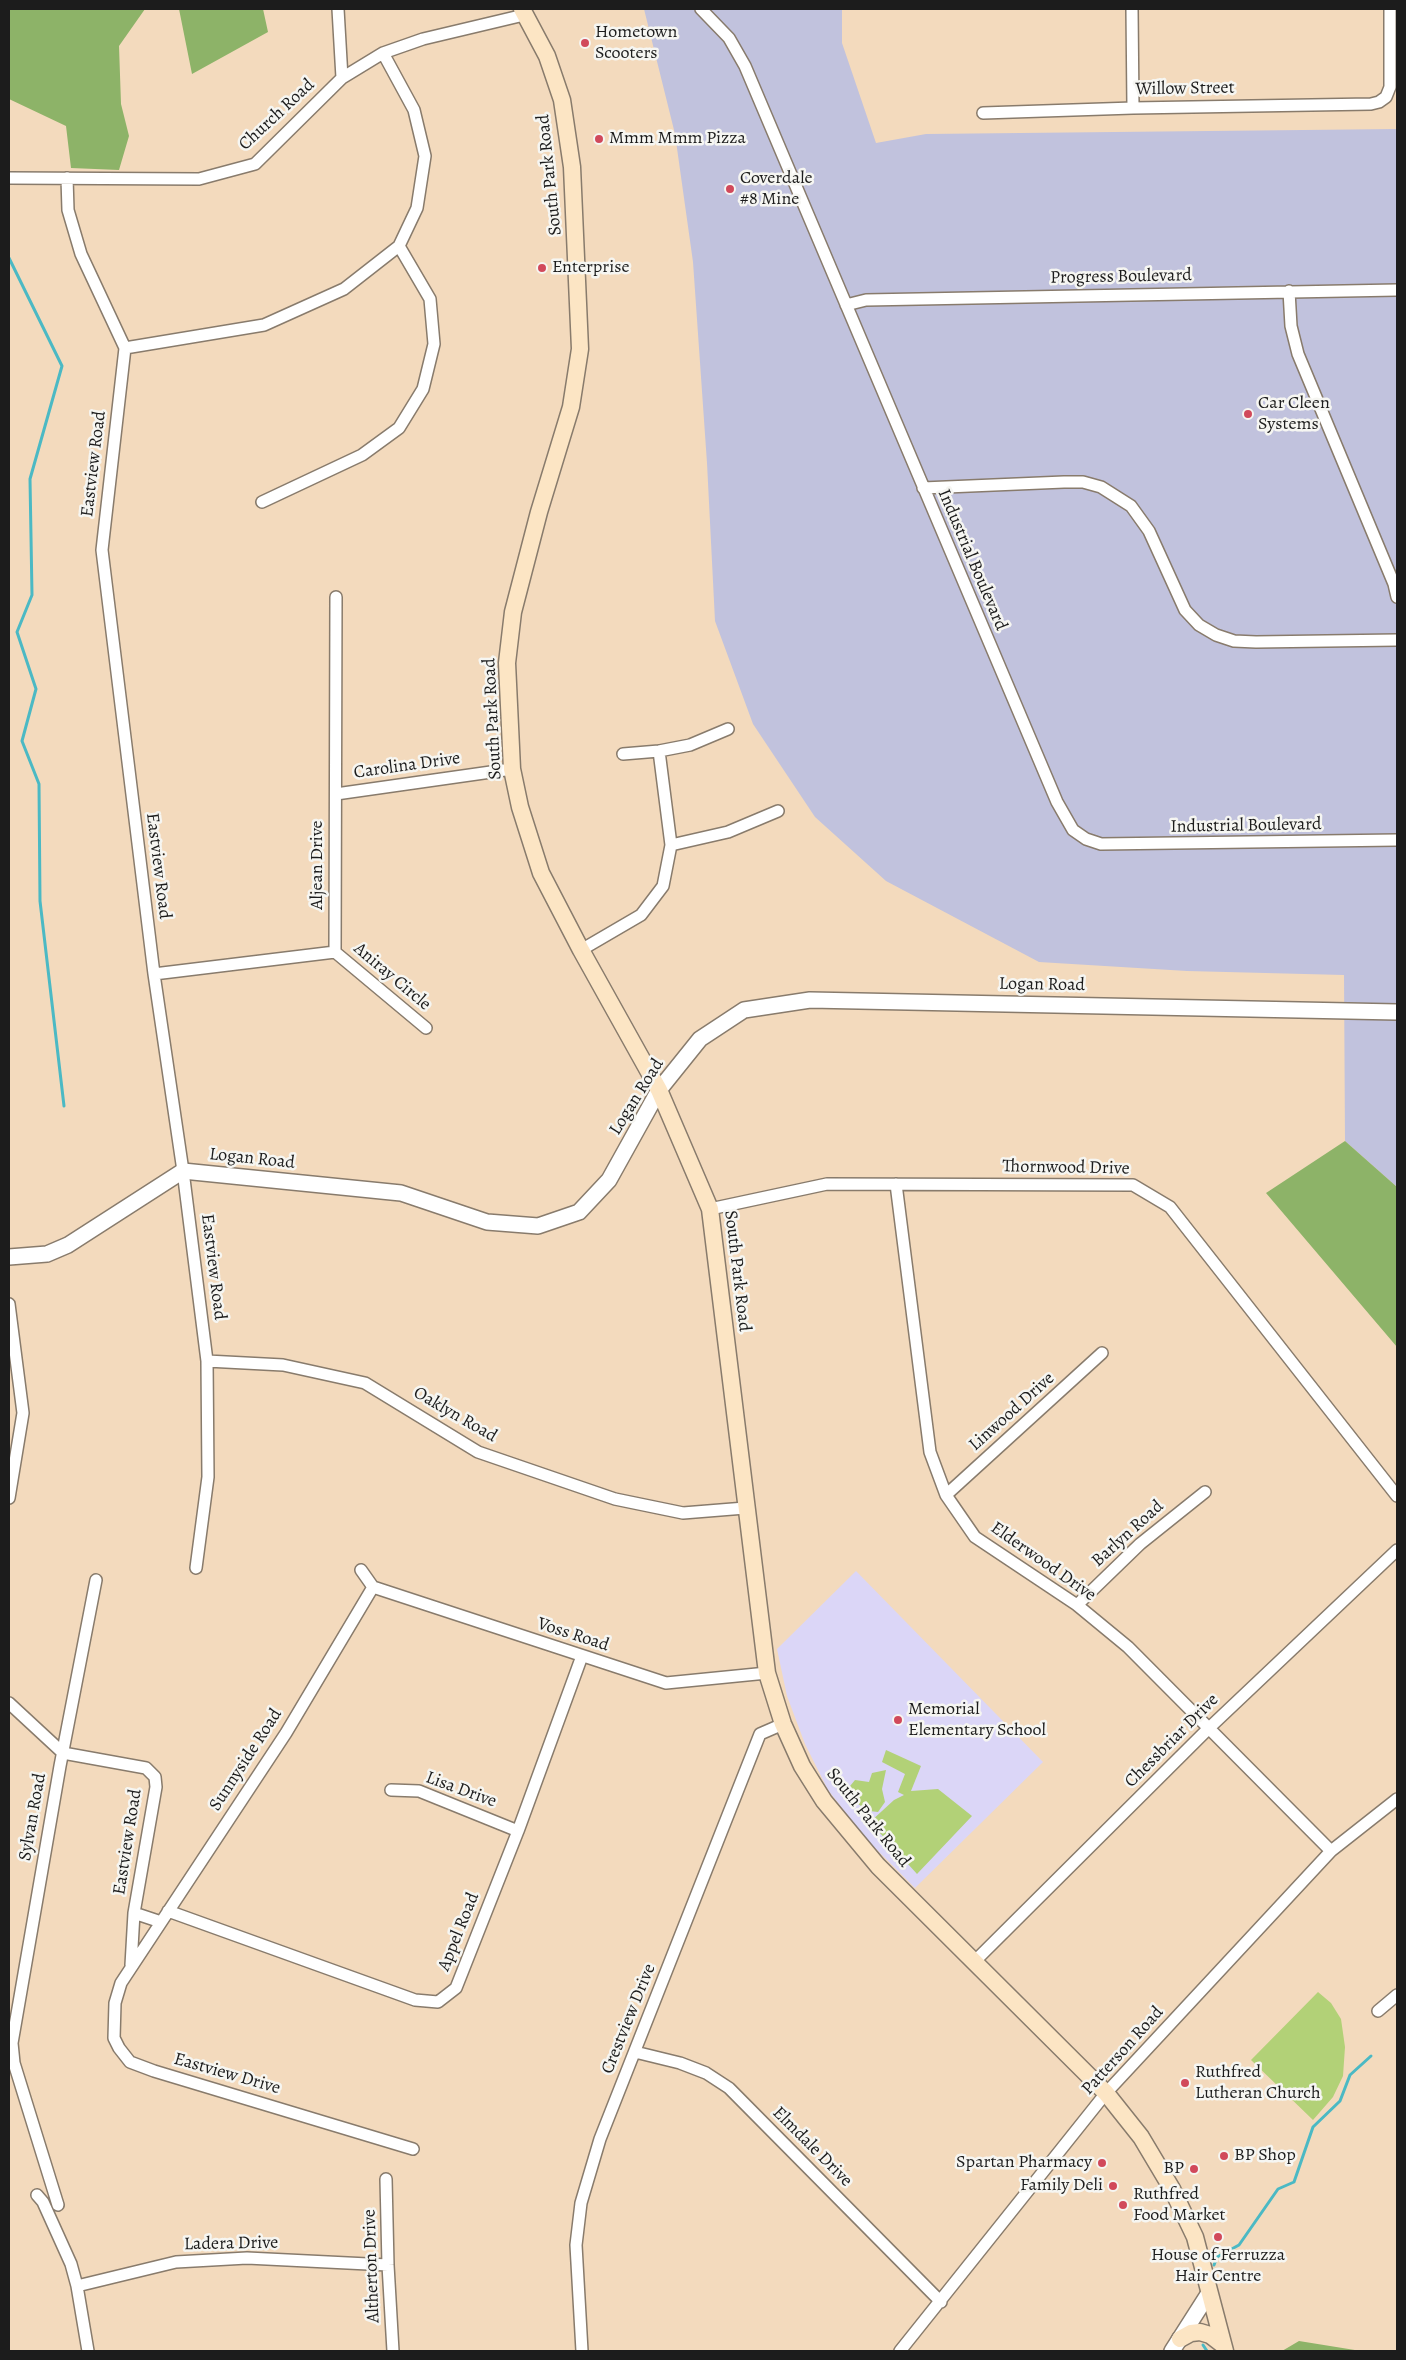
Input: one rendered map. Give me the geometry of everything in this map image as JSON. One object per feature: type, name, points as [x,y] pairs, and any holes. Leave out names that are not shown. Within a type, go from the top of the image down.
[{"type":"main road","name":"South Park Road","points":[[523,12],[547,56],[563,108],[572,160],[580,350],[571,407],[539,512],[514,612],[507,663],[512,769],[520,807],[541,873],[581,950],[659,1090],[710,1209],[766,1673],[783,1724],[802,1766],[824,1801],[878,1866],[1106,2093],[1141,2137],[1172,2189],[1194,2237],[1224,2348]]},
{"type":"main road","points":[[1176,2345],[1191,2333],[1200,2332],[1210,2335],[1224,2348]]},
{"type":"street","points":[[338,9],[342,78]]},
{"type":"street","name":"Industrial Boulevard","points":[[701,9],[728,38],[745,66],[1057,802],[1073,830],[1086,839],[1100,844],[1397,840]]},
{"type":"street","points":[[1132,9],[1133,108]]},
{"type":"street","name":"Willow Street","points":[[983,114],[1133,108],[1371,104],[1379,102],[1386,97],[1390,87],[1390,9]]},
{"type":"street","name":"Church Road","points":[[9,178],[199,179],[255,164],[342,78],[383,53],[423,38],[523,12]]},
{"type":"street","points":[[67,178],[68,210],[81,254],[125,348],[264,325],[344,289],[399,246],[417,208],[425,156],[414,110],[383,53]]},
{"type":"street","points":[[262,502],[362,455],[399,428],[423,389],[434,344],[430,299],[399,246]]},
{"type":"street","name":"Progress Boulevard","points":[[846,305],[866,300],[1397,290]]},
{"type":"street","points":[[1289,291],[1291,326],[1298,354],[1394,584],[1397,597]]},
{"type":"street","name":"Eastview Road","points":[[125,348],[102,550],[154,974],[183,1171],[207,1361],[208,1476],[196,1568]]},
{"type":"street","points":[[923,488],[1064,482],[1083,482],[1101,487],[1131,506],[1149,531],[1185,610],[1199,625],[1216,635],[1234,641],[1256,642],[1397,640]]},
{"type":"street","name":"Aljean Drive","points":[[335,952],[336,597]]},
{"type":"street","points":[[623,754],[659,751],[690,745],[728,729]]},
{"type":"street","points":[[581,950],[641,915],[663,886],[671,845],[659,751]]},
{"type":"street","name":"Carolina Drive","points":[[336,794],[512,769]]},
{"type":"street","points":[[671,845],[728,832],[778,811]]},
{"type":"street","points":[[154,974],[335,952]]},
{"type":"street","name":"Aniray Circle","points":[[335,952],[426,1028]]},
{"type":"street","name":"Logan Road","points":[[9,1256],[47,1254],[68,1245],[183,1171],[401,1194],[487,1222],[538,1226],[579,1212],[609,1180],[659,1090],[700,1039],[744,1010],[810,1000],[1397,1012]]},
{"type":"street","name":"Thornwood Drive","points":[[710,1209],[827,1184],[1133,1185],[1170,1207],[1397,1496]]},
{"type":"street","name":"Elderwood Drive","points":[[896,1184],[930,1452],[946,1496],[976,1537],[1077,1605],[1128,1647],[1331,1851]]},
{"type":"street","points":[[9,1304],[23,1413],[9,1498]]},
{"type":"street","name":"Linwood Drive","points":[[946,1496],[1102,1354]]},
{"type":"street","name":"Oaklyn Road","points":[[207,1361],[282,1365],[365,1383],[478,1452],[616,1499],[683,1513],[745,1508]]},
{"type":"street","name":"Barlyn Road","points":[[1077,1605],[1140,1544],[1205,1492]]},
{"type":"street","name":"Chessbriar Drive","points":[[975,1962],[1208,1729],[1397,1550]]},
{"type":"street","points":[[361,1570],[373,1587]]},
{"type":"street","name":"Sylvan Road","points":[[58,2205],[14,2063],[12,2043],[63,1753],[96,1580]]},
{"type":"street","name":"Voss Road","points":[[373,1587],[666,1682],[766,1673]]},
{"type":"street","name":"Sunnyside Road","points":[[131,1967],[286,1733],[373,1587]]},
{"type":"street","name":"Appel Road","points":[[168,1911],[415,2000],[438,2002],[456,1988],[518,1830],[582,1656]]},
{"type":"street","points":[[9,1703],[63,1753]]},
{"type":"street","name":"Crestview Drive","points":[[582,2351],[576,2245],[581,2203],[600,2138],[760,1734],[783,1724]]},
{"type":"street","name":"Eastview Road","points":[[63,1753],[146,1768],[155,1777],[156,1787],[134,1913],[131,1967]]},
{"type":"street","name":"Lisa Drive","points":[[391,1790],[419,1791],[518,1830]]},
{"type":"street","name":"Patterson Road","points":[[900,2351],[1106,2093],[1331,1851],[1397,1800]]},
{"type":"street","name":"Eastview Road","points":[[134,1913],[160,1922]]},
{"type":"street","name":"Eastview Drive","points":[[131,1967],[121,1983],[114,2021],[114,2038],[130,2062],[413,2149]]},
{"type":"street","points":[[1378,2011],[1397,1995]]},
{"type":"street","name":"Elmdale Drive","points":[[635,2052],[680,2063],[706,2073],[729,2088],[941,2302]]},
{"type":"street","name":"Altherton Drive","points":[[386,2179],[393,2351]]},
{"type":"street","points":[[37,2195],[43,2202],[55,2226],[77,2286],[88,2351]]},
{"type":"street","name":"Ladera Drive","points":[[77,2286],[176,2262],[246,2258],[388,2265]]},
{"type":"street","points":[[1176,2345],[1209,2294]]},
{"type":"shaded area","points":[[644,9],[842,9],[842,43],[876,143],[926,134],[1397,129],[1397,1187],[1345,1141],[1344,975],[1187,971],[1039,962],[886,881],[815,817],[753,724],[715,621],[707,463],[693,262],[675,134]]},
{"type":"shaded area","name":"Memorial Elementary School","points":[[856,1571],[1043,1762],[915,1888],[867,1840],[828,1790],[805,1744],[787,1696],[777,1649]]},
{"type":"green space","points":[[9,9],[145,9],[119,46],[121,104],[129,136],[119,170],[71,168],[66,126],[9,99]]},
{"type":"green space","points":[[179,9],[263,9],[268,32],[192,74]]},
{"type":"green space","points":[[1345,1141],[1397,1187],[1397,1347],[1266,1193]]},
{"type":"green space","points":[[886,1750],[921,1766],[911,1791],[938,1789],[972,1816],[917,1874],[870,1822],[894,1800],[904,1795],[898,1792],[905,1774],[882,1762]]},
{"type":"green space","points":[[886,1770],[882,1789],[885,1802],[878,1812],[869,1811],[858,1804],[846,1791],[855,1780],[869,1782],[872,1773]]},
{"type":"green space","points":[[1318,1992],[1331,2003],[1341,2019],[1345,2047],[1343,2076],[1333,2097],[1313,2120],[1251,2060]]},
{"type":"green space","points":[[1299,2341],[1361,2351],[1282,2351]]},
{"type":"waterway","points":[[9,258],[62,366],[30,479],[32,595],[17,632],[36,689],[22,741],[39,784],[40,901],[64,1106]]},
{"type":"waterway","points":[[1214,2265],[1217,2257],[1239,2245],[1278,2189],[1294,2182],[1313,2127],[1340,2101],[1350,2075],[1371,2056]]},
{"type":"waterway","points":[[1203,2345],[1207,2351]]},
{"type":"place","name":"Hometown Scooters","points":[[585,43]]},
{"type":"place","name":"Mmm Mmm Pizza","points":[[599,139]]},
{"type":"place","name":"Coverdale #8 Mine","points":[[730,189]]},
{"type":"place","name":"Enterprise","points":[[542,268]]},
{"type":"place","name":"Car Cleen Systems","points":[[1248,414]]},
{"type":"place","name":"Memorial Elementary School","points":[[898,1720]]},
{"type":"place","name":"Ruthfred Lutheran Church","points":[[1185,2083]]},
{"type":"place","name":"BP Shop","points":[[1224,2156]]},
{"type":"place","name":"Spartan Pharmacy","points":[[1102,2163]]},
{"type":"place","name":"BP","points":[[1194,2169]]},
{"type":"place","name":"Family Deli","points":[[1113,2186]]},
{"type":"place","name":"Ruthfred Food Market","points":[[1123,2205]]},
{"type":"place","name":"House of Ferruzza Hair Centre","points":[[1218,2237]]}]
